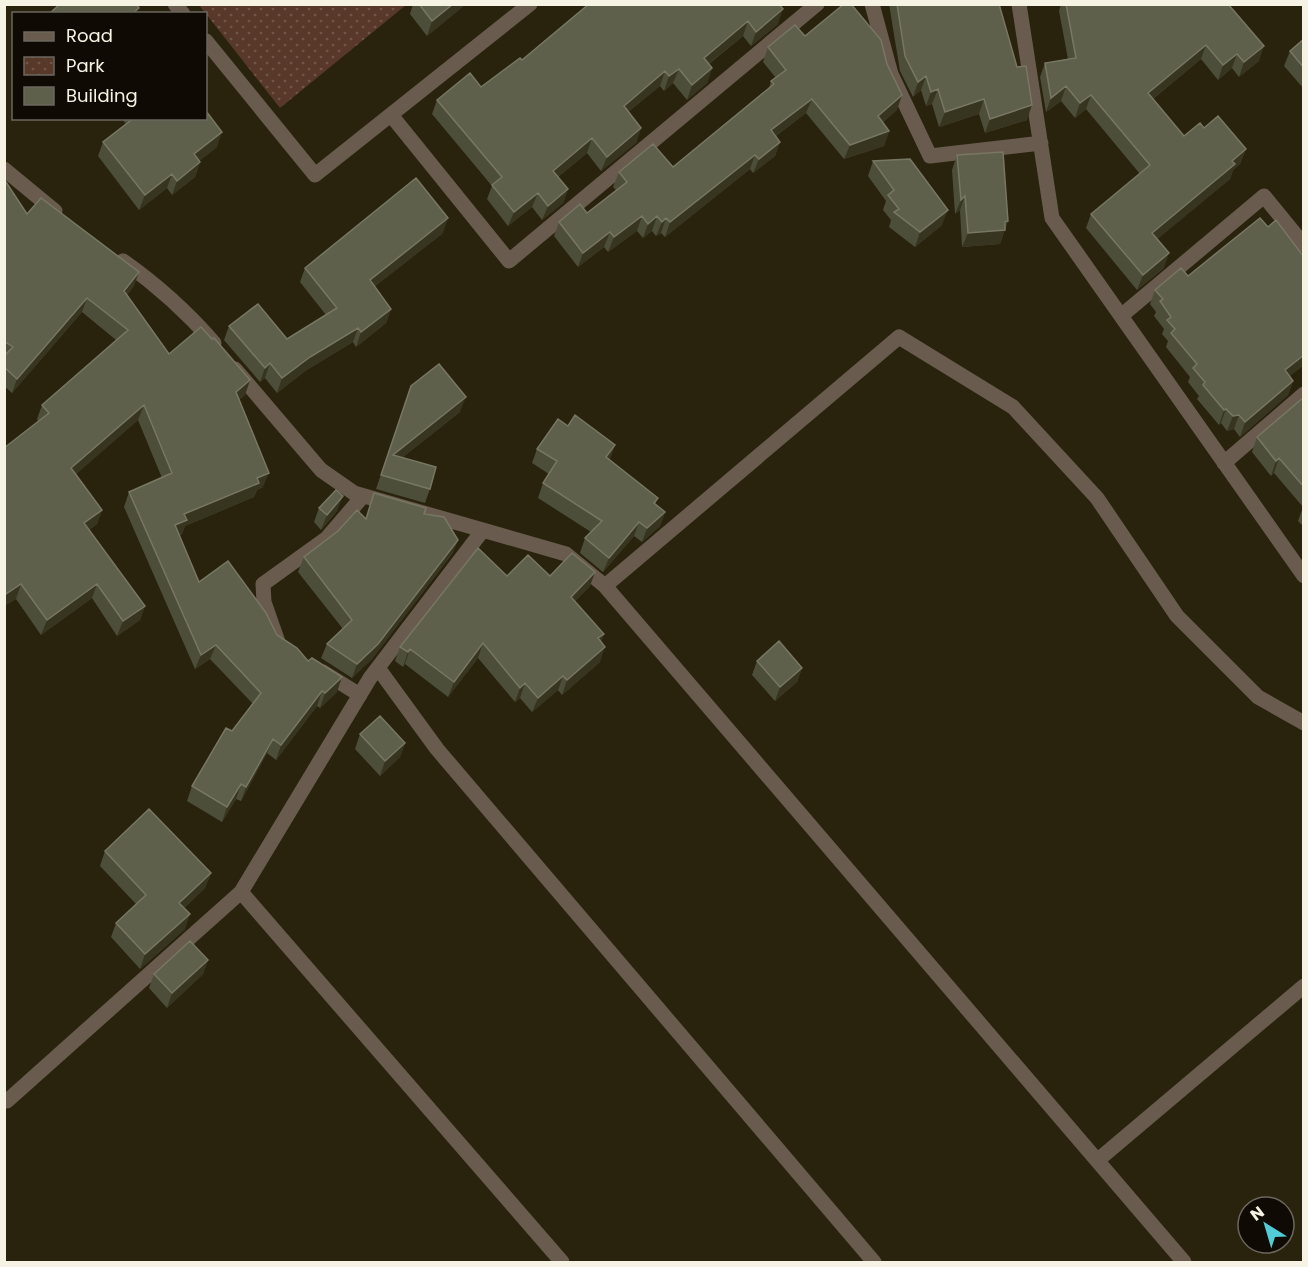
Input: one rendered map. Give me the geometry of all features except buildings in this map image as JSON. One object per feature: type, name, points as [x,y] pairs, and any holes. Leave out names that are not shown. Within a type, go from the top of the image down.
[{"type":"street","points":[[207,42],[315,176],[530,4]]},
{"type":"street","points":[[391,115],[509,261],[817,4]]},
{"type":"street","points":[[872,4],[891,74],[930,156],[1041,143]]},
{"type":"street","points":[[1019,4],[1052,218],[1304,576]]},
{"type":"street","points":[[4,169],[32,194],[70,221]]},
{"type":"street","points":[[1121,316],[1264,196],[1304,245]]},
{"type":"street","points":[[107,249],[154,283],[195,321],[321,471],[363,496],[566,554],[605,586],[1184,1263]]},
{"type":"street","points":[[605,586],[899,337],[1013,407],[1097,498],[1178,615],[1258,697],[1304,723]]},
{"type":"street","points":[[1224,463],[1304,394]]},
{"type":"street","points":[[287,648],[278,642],[264,602],[263,584],[327,538],[363,496]]},
{"type":"street","points":[[7,1101],[241,892],[378,668],[483,530]]},
{"type":"street","points":[[314,666],[360,695]]},
{"type":"street","points":[[378,668],[437,749],[874,1263]]},
{"type":"street","points":[[241,892],[562,1263]]},
{"type":"street","points":[[1098,1160],[1304,986]]},
{"type":"green space","points":[[199,5],[406,5],[280,108],[207,15],[207,12]]}]
